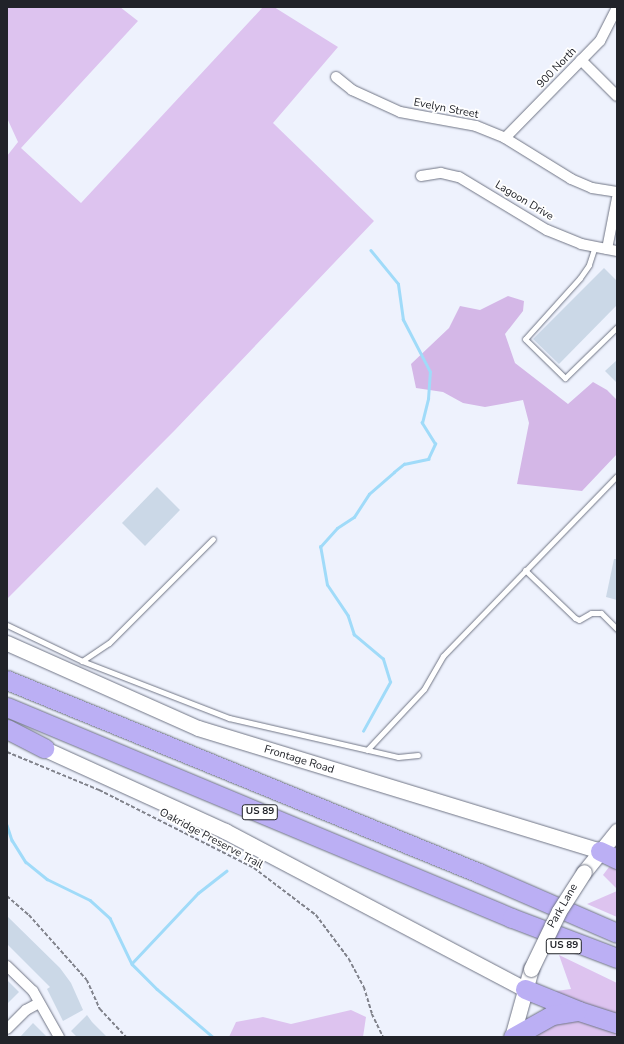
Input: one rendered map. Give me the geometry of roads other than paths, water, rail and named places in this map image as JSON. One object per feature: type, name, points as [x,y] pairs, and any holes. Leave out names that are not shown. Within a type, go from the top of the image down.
[{"type":"highway","points":[[7,670],[140,735]]},
{"type":"highway","name":"US 89","points":[[7,680],[612,930]]},
{"type":"highway","name":"US 89","points":[[7,707],[512,918],[617,972]]},
{"type":"highway","points":[[7,728],[44,748]]},
{"type":"highway","points":[[600,852],[617,859]]},
{"type":"highway","points":[[512,918],[617,958]]},
{"type":"highway","points":[[525,989],[579,1011],[617,1023]]},
{"type":"highway","points":[[512,1037],[552,1015],[579,1011]]},
{"type":"main road","name":"Frontage Road","points":[[7,644],[198,728],[600,852]]},
{"type":"main road","points":[[7,733],[44,748],[225,831],[525,989]]},
{"type":"main road","name":"Park Lane","points":[[512,1037],[531,969],[554,920],[584,872],[617,831]]},
{"type":"street","name":"900 North","points":[[505,138],[600,41],[617,7]]},
{"type":"street","points":[[581,60],[617,96]]},
{"type":"street","name":"Evelyn Street","points":[[336,77],[352,90],[400,112],[476,126],[505,138],[571,179],[592,188],[617,192]]},
{"type":"street","name":"Lagoon Drive","points":[[421,176],[440,173],[459,177],[547,230],[612,250]]},
{"type":"street","points":[[612,250],[617,198]]},
{"type":"street","points":[[8,968],[33,991],[56,1036]]},
{"type":"street","points":[[7,1029],[26,1010],[39,1003]]},
{"type":"lane","points":[[595,246],[589,265],[580,278],[524,339],[565,378],[617,327]]},
{"type":"lane","points":[[367,750],[424,689],[443,656],[617,476]]},
{"type":"lane","points":[[82,661],[109,643],[213,540]]},
{"type":"lane","points":[[525,570],[575,618],[579,620],[591,613],[601,613],[617,629]]},
{"type":"lane","points":[[7,625],[82,661],[229,718],[398,757],[418,755]]},
{"type":"waterway","points":[[363,731],[390,682],[383,659],[354,635],[348,616],[327,585],[320,547],[337,528],[354,517],[369,494],[404,464],[428,459],[435,444],[422,423],[428,399],[430,372],[403,320],[398,284],[371,251]]},
{"type":"waterway","points":[[7,825],[12,840],[26,862],[47,879],[90,900],[110,918],[132,964],[157,989],[213,1037]]},
{"type":"waterway","points":[[132,963],[198,893],[226,871]]}]
